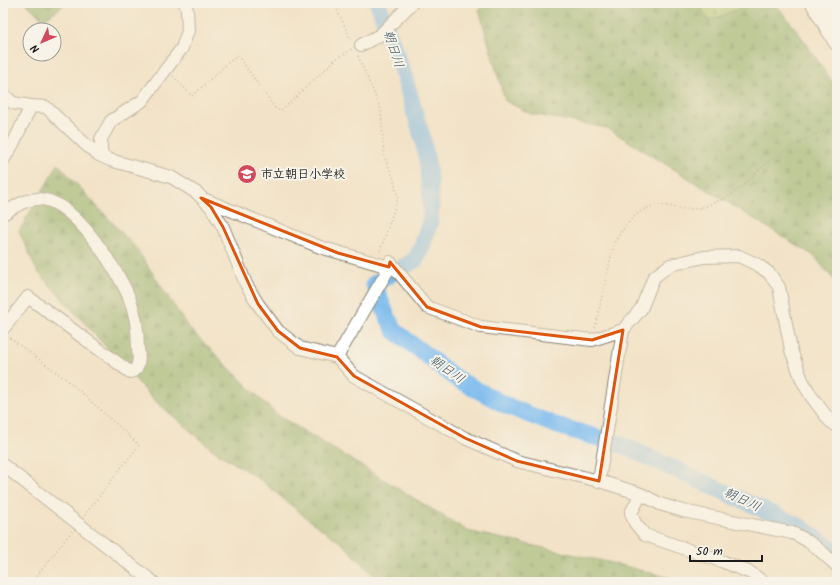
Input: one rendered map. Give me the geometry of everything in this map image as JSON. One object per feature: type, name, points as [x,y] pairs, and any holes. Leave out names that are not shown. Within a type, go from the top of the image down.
[{"type":"highway","points":[[815,3],[837,42]]},
{"type":"highway","points":[[831,3],[837,13]]},
{"type":"street","points":[[102,155],[101,139],[111,121],[142,101],[182,48],[188,31],[187,10],[185,3]]},
{"type":"street","points":[[358,46],[380,35],[411,4]]},
{"type":"street","points":[[3,94],[13,103],[46,107],[84,143],[110,160],[171,178],[197,192],[211,207],[223,227],[246,284],[258,304],[278,331],[300,348],[337,357],[354,376],[465,438],[517,461],[599,481],[641,494],[660,504],[684,511],[792,533],[803,537],[821,550],[837,566]]},
{"type":"street","points":[[3,160],[13,144],[31,106]]},
{"type":"street","points":[[201,198],[320,247],[389,267]]},
{"type":"street","points":[[3,214],[21,203],[40,199],[49,201],[68,211],[91,235],[116,271],[130,298],[138,326],[138,365],[134,371],[130,372],[28,297],[6,333]]},
{"type":"street","points":[[337,357],[389,267],[390,262],[427,307],[481,327],[592,340],[623,330],[641,309],[654,277],[670,265],[704,257],[739,256],[758,265],[769,273],[779,287],[791,350],[802,380],[811,396],[830,421],[837,426]]},
{"type":"street","points":[[599,481],[623,330]]},
{"type":"street","points":[[3,465],[153,582]]},
{"type":"street","points":[[641,494],[631,514],[635,523],[645,536],[724,562],[751,573],[763,582]]},
{"type":"path","points":[[334,3],[358,46],[381,110],[384,156],[393,176],[398,198],[376,263]]},
{"type":"path","points":[[166,68],[192,96],[229,62],[238,56],[275,108],[280,111],[336,59],[348,50],[358,46]]},
{"type":"path","points":[[592,340],[614,243],[620,231],[628,222],[643,210],[653,206],[694,210],[733,194],[766,164],[784,151],[809,137],[836,127]]},
{"type":"path","points":[[6,333],[71,383],[139,445],[32,582]]},
{"type":"highlighted area","points":[[201,198],[338,253],[389,267],[390,262],[427,307],[481,327],[592,340],[623,330],[599,481],[517,461],[465,438],[354,376],[337,357],[300,348],[278,331],[258,304],[223,227],[211,207]]},
{"type":"green space","points":[[26,3],[67,3],[43,20]]},
{"type":"green space","points":[[491,3],[775,3],[798,32],[837,89],[837,284],[814,256],[607,128],[531,114],[505,101],[479,10]]},
{"type":"green space","points":[[699,3],[754,3],[708,21]]},
{"type":"green space","points":[[58,164],[136,248],[188,327],[276,414],[468,531],[617,564],[686,582],[380,582],[343,544],[309,520],[258,478],[213,450],[154,400],[37,271],[19,231]]},
{"type":"waterway","name":"朝日川","points":[[378,3],[404,76],[423,140],[428,167],[431,206],[430,221],[422,247],[415,260],[374,284],[386,314],[395,331],[457,379],[505,405],[555,425],[622,445],[799,526],[837,552]]},
{"type":"place","name":"市立朝日小学校","points":[[247,174]]}]
